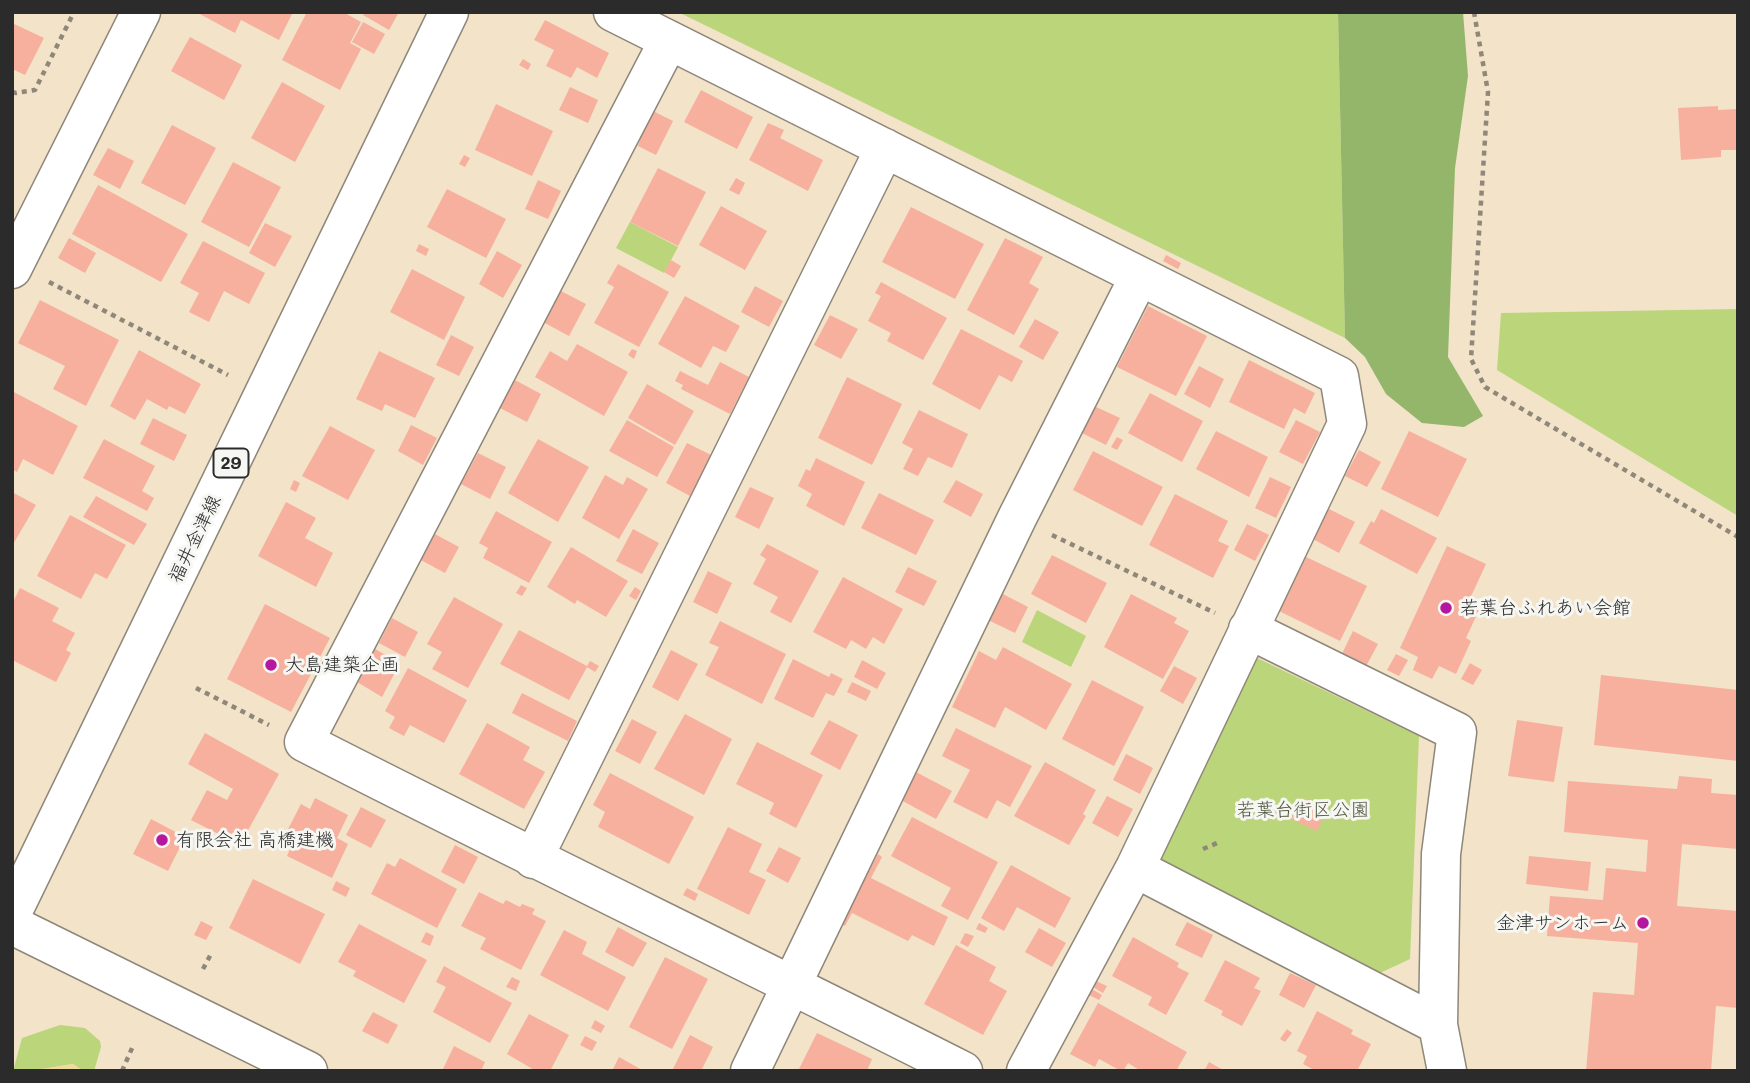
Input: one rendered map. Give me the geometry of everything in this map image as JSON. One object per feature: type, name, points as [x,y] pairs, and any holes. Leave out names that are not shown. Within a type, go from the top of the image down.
[{"type":"street","points":[[13,265],[141,12]]},
{"type":"street","name":"福井金津線","points":[[12,913],[449,12]]},
{"type":"street","points":[[613,12],[1339,376],[1347,424],[1135,868],[1026,1071]]},
{"type":"street","points":[[669,40],[304,743],[963,1071]]},
{"type":"street","points":[[533,859],[885,148]]},
{"type":"street","points":[[750,1071],[1017,519],[1139,277]]},
{"type":"street","points":[[1248,629],[1457,732],[1441,854],[1438,1025],[1447,1071]]},
{"type":"street","points":[[1135,868],[1438,1025]]},
{"type":"street","points":[[12,925],[308,1071]]},
{"type":"path","points":[[12,92],[35,90],[74,12]]},
{"type":"path","points":[[1474,12],[1488,92],[1471,359],[1485,387],[1738,537]]},
{"type":"path","points":[[13,265],[265,393]]},
{"type":"path","points":[[1017,519],[1248,629]]},
{"type":"path","points":[[196,688],[304,743]]},
{"type":"path","points":[[1203,849],[1217,843]]},
{"type":"path","points":[[203,969],[211,954]]},
{"type":"path","points":[[122,1071],[133,1046]]},
{"type":"green space","points":[[678,12],[1338,12],[1345,338]]},
{"type":"green space","points":[[1338,12],[1463,12],[1468,76],[1455,168],[1448,357],[1483,416],[1464,427],[1422,423],[1386,394],[1365,357],[1345,338]]},
{"type":"green space","points":[[630,222],[678,247],[664,273],[616,248]]},
{"type":"green space","points":[[1738,309],[1738,516],[1497,370],[1501,313]]},
{"type":"green space","points":[[1037,610],[1086,636],[1071,667],[1022,642]]},
{"type":"green space","name":"若葉台街区公園","points":[[1253,656],[1419,736],[1410,959],[1380,973],[1154,862]]},
{"type":"green space","points":[[60,1025],[85,1028],[100,1041],[101,1047],[94,1071],[83,1071],[73,1064],[13,1071],[22,1038]]},
{"type":"sand","points":[[73,1064],[83,1071],[30,1071]]},
{"type":"building","points":[[196,12],[293,12],[279,40],[241,20],[235,33]]},
{"type":"building","points":[[307,12],[343,12],[361,22],[350,43],[361,49],[340,90],[282,60]]},
{"type":"building","points":[[365,12],[399,12],[389,30],[363,15]]},
{"type":"building","points":[[545,20],[609,53],[597,78],[577,67],[571,78],[546,66],[554,50],[534,40]]},
{"type":"building","points":[[363,22],[385,34],[374,54],[352,42]]},
{"type":"building","points":[[12,23],[44,38],[25,75],[12,69]]},
{"type":"building","points":[[190,37],[242,65],[224,100],[171,71]]},
{"type":"building","points":[[523,59],[531,64],[528,70],[519,65]]},
{"type":"building","points":[[282,82],[325,106],[295,162],[251,138]]},
{"type":"building","points":[[570,87],[598,100],[588,123],[559,110]]},
{"type":"building","points":[[701,90],[753,117],[737,149],[684,122]]},
{"type":"building","points":[[496,104],[553,131],[532,176],[475,150]]},
{"type":"building","points":[[1718,106],[1718,110],[1738,109],[1738,150],[1721,150],[1721,157],[1681,160],[1678,108]]},
{"type":"building","points":[[647,108],[673,121],[656,155],[638,146],[640,140],[632,136]]},
{"type":"building","points":[[768,123],[784,130],[780,138],[823,160],[808,191],[749,160]]},
{"type":"building","points":[[172,125],[216,148],[185,205],[141,183]]},
{"type":"building","points":[[108,148],[134,161],[120,189],[93,175]]},
{"type":"building","points":[[464,155],[470,158],[465,167],[459,164]]},
{"type":"building","points":[[233,162],[281,187],[249,247],[201,222]]},
{"type":"building","points":[[658,168],[706,192],[678,246],[630,222]]},
{"type":"building","points":[[736,178],[745,183],[739,195],[729,190]]},
{"type":"building","points":[[538,180],[561,191],[548,219],[525,209]]},
{"type":"building","points":[[98,185],[188,234],[161,282],[72,234]]},
{"type":"building","points":[[447,189],[506,219],[486,258],[427,227]]},
{"type":"building","points":[[721,206],[767,231],[745,270],[699,245]]},
{"type":"building","points":[[911,207],[984,244],[955,299],[882,262]]},
{"type":"building","points":[[265,223],[292,236],[275,267],[249,253]]},
{"type":"building","points":[[69,238],[96,253],[85,273],[58,258]]},
{"type":"building","points":[[1005,238],[1043,257],[1029,283],[1039,289],[1014,335],[967,310]]},
{"type":"building","points":[[203,241],[265,273],[249,304],[224,291],[209,322],[189,312],[199,293],[180,283]]},
{"type":"building","points":[[419,244],[429,249],[426,256],[416,251]]},
{"type":"building","points":[[497,251],[522,265],[503,298],[479,284]]},
{"type":"building","points":[[1166,255],[1181,263],[1178,269],[1163,261]]},
{"type":"building","points":[[671,260],[681,266],[674,278],[664,272]]},
{"type":"building","points":[[618,264],[669,292],[639,347],[594,323],[614,287],[607,283]]},
{"type":"building","points":[[412,269],[465,297],[444,340],[390,312]]},
{"type":"building","points":[[881,282],[947,318],[923,360],[887,341],[891,333],[868,321],[881,296],[875,293]]},
{"type":"building","points":[[755,286],[783,301],[769,327],[741,312]]},
{"type":"building","points":[[557,289],[586,304],[569,336],[541,321]]},
{"type":"building","points":[[685,296],[740,326],[726,352],[713,346],[701,368],[658,344]]},
{"type":"building","points":[[40,300],[119,340],[86,406],[53,389],[65,366],[18,343]]},
{"type":"building","points":[[1148,306],[1207,336],[1176,396],[1117,367]]},
{"type":"building","points":[[830,315],[858,329],[841,359],[814,345]]},
{"type":"building","points":[[1035,319],[1059,332],[1043,360],[1019,347]]},
{"type":"building","points":[[961,329],[1023,361],[1012,382],[999,375],[980,410],[932,384]]},
{"type":"building","points":[[451,335],[474,347],[459,376],[436,365]]},
{"type":"building","points":[[577,344],[628,372],[604,416],[535,377],[550,351],[567,361]]},
{"type":"building","points":[[632,349],[637,351],[634,359],[628,355]]},
{"type":"building","points":[[139,350],[201,384],[185,414],[169,406],[167,410],[147,399],[135,420],[110,406]]},
{"type":"building","points":[[379,351],[435,378],[415,418],[385,404],[382,411],[356,399]]},
{"type":"building","points":[[1249,360],[1315,393],[1305,414],[1294,408],[1284,429],[1229,402]]},
{"type":"building","points":[[720,362],[749,377],[730,414],[681,389],[683,385],[675,381],[680,371],[708,385]]},
{"type":"building","points":[[1199,366],[1224,379],[1210,408],[1184,394]]},
{"type":"building","points":[[847,377],[902,404],[872,465],[818,438]]},
{"type":"building","points":[[515,380],[541,394],[527,422],[500,408]]},
{"type":"building","points":[[647,384],[694,411],[675,445],[628,418]]},
{"type":"building","points":[[12,391],[78,426],[53,475],[23,459],[17,472],[12,469]]},
{"type":"building","points":[[1150,393],[1203,421],[1182,462],[1128,433]]},
{"type":"building","points":[[1094,406],[1120,418],[1106,445],[1080,432]]},
{"type":"building","points":[[919,410],[968,434],[952,468],[928,457],[918,476],[903,469],[913,449],[902,443]]},
{"type":"building","points":[[153,418],[187,435],[174,461],[140,444]]},
{"type":"building","points":[[627,420],[674,447],[657,477],[609,451]]},
{"type":"building","points":[[1296,420],[1320,432],[1303,464],[1279,452]]},
{"type":"building","points":[[411,425],[437,438],[423,465],[398,451]]},
{"type":"building","points":[[330,426],[375,450],[348,500],[302,476]]},
{"type":"building","points":[[1216,431],[1268,457],[1249,497],[1196,469]]},
{"type":"building","points":[[1409,431],[1467,459],[1438,517],[1381,489]]},
{"type":"building","points":[[1117,437],[1123,440],[1117,450],[1111,447]]},
{"type":"building","points":[[104,439],[155,466],[142,491],[154,498],[147,511],[83,478]]},
{"type":"building","points":[[538,439],[589,467],[558,522],[508,493]]},
{"type":"building","points":[[687,443],[711,455],[690,496],[666,483]]},
{"type":"building","points":[[1359,450],[1381,462],[1367,487],[1345,476]]},
{"type":"building","points":[[1093,451],[1163,487],[1142,526],[1073,490]]},
{"type":"building","points":[[478,453],[506,467],[490,499],[461,484]]},
{"type":"building","points":[[816,458],[865,482],[844,526],[806,506],[812,494],[798,486],[806,469],[810,471]]},
{"type":"building","points":[[605,475],[623,485],[627,477],[648,489],[619,539],[582,518]]},
{"type":"building","points":[[1270,477],[1291,487],[1276,518],[1255,508]]},
{"type":"building","points":[[294,480],[300,483],[296,492],[290,489]]},
{"type":"building","points":[[956,480],[983,494],[971,517],[943,502]]},
{"type":"building","points":[[750,487],[774,498],[759,529],[735,517]]},
{"type":"building","points":[[12,492],[36,505],[12,546]]},
{"type":"building","points":[[879,493],[934,520],[916,555],[861,528]]},
{"type":"building","points":[[1175,494],[1228,521],[1218,541],[1229,546],[1213,578],[1149,545]]},
{"type":"building","points":[[96,496],[147,524],[134,545],[83,517]]},
{"type":"building","points":[[286,502],[316,518],[305,538],[333,553],[316,587],[258,556]]},
{"type":"building","points":[[1327,508],[1355,522],[1339,553],[1311,538]]},
{"type":"building","points":[[1381,509],[1437,538],[1417,574],[1359,543]]},
{"type":"building","points":[[496,511],[552,542],[529,583],[483,558],[488,548],[479,543]]},
{"type":"building","points":[[70,515],[126,545],[107,579],[95,573],[81,599],[37,576]]},
{"type":"building","points":[[1247,524],[1269,535],[1255,561],[1234,550]]},
{"type":"building","points":[[633,529],[659,543],[642,574],[616,561]]},
{"type":"building","points":[[433,533],[459,547],[445,573],[419,559]]},
{"type":"building","points":[[767,544],[819,571],[791,623],[770,612],[778,597],[753,584],[766,559],[760,555]]},
{"type":"building","name":"若葉台ふれあい会館","points":[[1447,546],[1486,564],[1467,605],[1479,610],[1466,638],[1471,641],[1456,674],[1439,666],[1432,679],[1413,670],[1418,657],[1400,648]]},
{"type":"building","points":[[571,547],[628,581],[606,617],[577,600],[575,604],[547,587]]},
{"type":"building","points":[[1052,555],[1107,583],[1086,623],[1031,594]]},
{"type":"building","points":[[1304,556],[1367,586],[1340,641],[1277,610]]},
{"type":"building","points":[[908,567],[937,581],[924,606],[895,592]]},
{"type":"building","points":[[708,571],[732,583],[717,614],[693,602]]},
{"type":"building","points":[[843,577],[903,609],[884,644],[873,637],[866,649],[851,640],[846,649],[813,632]]},
{"type":"building","points":[[521,585],[527,588],[522,596],[516,593]]},
{"type":"building","points":[[635,587],[641,591],[636,600],[629,596]]},
{"type":"building","points":[[20,588],[59,608],[52,621],[75,633],[66,650],[71,653],[56,682],[12,660],[12,604]]},
{"type":"building","points":[[1001,593],[1028,607],[1015,633],[988,620]]},
{"type":"building","points":[[1131,594],[1177,618],[1174,623],[1189,631],[1163,679],[1104,647]]},
{"type":"building","points":[[454,597],[503,624],[468,688],[432,669],[442,652],[427,644]]},
{"type":"building","name":"大島建築企画","points":[[265,604],[330,638],[291,712],[227,679]]},
{"type":"building","points":[[392,618],[418,632],[405,657],[379,643]]},
{"type":"building","points":[[720,621],[786,654],[762,704],[705,675],[719,647],[709,643]]},
{"type":"building","points":[[519,630],[587,666],[590,661],[599,666],[595,672],[587,667],[569,700],[500,664]]},
{"type":"building","points":[[1353,631],[1378,644],[1364,670],[1340,658]]},
{"type":"building","points":[[1003,647],[1072,684],[1046,730],[1005,707],[995,728],[952,707],[979,651],[996,660]]},
{"type":"building","points":[[375,649],[400,663],[382,697],[357,682]]},
{"type":"building","points":[[671,650],[698,664],[678,701],[652,687]]},
{"type":"building","points":[[1396,654],[1408,660],[1399,676],[1387,670]]},
{"type":"building","points":[[793,659],[829,677],[831,673],[843,679],[834,696],[826,693],[813,718],[774,699]]},
{"type":"building","points":[[862,660],[886,673],[877,689],[854,677]]},
{"type":"building","points":[[1470,663],[1482,670],[1473,685],[1461,679]]},
{"type":"building","points":[[1174,666],[1197,678],[1183,704],[1160,691]]},
{"type":"building","points":[[408,668],[467,700],[444,743],[410,725],[404,736],[389,728],[395,717],[385,711]]},
{"type":"building","points":[[1601,675],[1738,690],[1738,761],[1594,745]]},
{"type":"building","points":[[1092,680],[1144,707],[1114,766],[1062,739]]},
{"type":"building","points":[[852,682],[871,691],[866,701],[847,692]]},
{"type":"building","points":[[522,693],[577,721],[568,741],[512,713]]},
{"type":"building","points":[[685,714],[732,739],[704,795],[654,769]]},
{"type":"building","points":[[632,719],[657,732],[640,764],[615,751]]},
{"type":"building","points":[[829,720],[858,735],[840,770],[810,754]]},
{"type":"building","points":[[1517,720],[1563,727],[1554,782],[1508,776]]},
{"type":"building","points":[[487,723],[530,747],[523,760],[545,772],[524,809],[459,774]]},
{"type":"building","points":[[956,728],[1032,766],[1010,807],[997,800],[987,819],[953,802],[970,770],[942,756]]},
{"type":"building","points":[[205,733],[279,774],[240,845],[191,820],[207,790],[227,800],[233,789],[188,764]]},
{"type":"building","points":[[757,742],[823,775],[796,828],[769,814],[774,803],[736,784]]},
{"type":"building","points":[[1126,754],[1153,768],[1140,794],[1113,780]]},
{"type":"building","points":[[1045,762],[1096,790],[1083,814],[1086,816],[1069,845],[1014,816]]},
{"type":"building","points":[[914,771],[952,791],[936,819],[899,799]]},
{"type":"building","points":[[610,773],[694,817],[669,864],[598,827],[605,812],[593,805]]},
{"type":"building","name":"金津サンホーム","points":[[1679,776],[1712,779],[1711,793],[1738,795],[1738,849],[1682,844],[1677,906],[1738,911],[1738,1008],[1716,1006],[1711,1071],[1586,1071],[1593,992],[1634,995],[1638,943],[1547,936],[1550,896],[1603,900],[1606,868],[1646,872],[1648,840],[1564,832],[1568,781],[1677,789]]},
{"type":"building","points":[[1107,796],[1133,809],[1118,837],[1092,823]]},
{"type":"building","points":[[315,798],[348,815],[337,838],[348,844],[332,878],[287,856],[293,842],[284,837],[301,804],[310,809]]},
{"type":"building","points":[[1301,798],[1327,809],[1317,831],[1291,819]]},
{"type":"building","points":[[361,807],[386,820],[371,848],[346,835]]},
{"type":"building","points":[[912,817],[998,862],[968,920],[941,906],[951,888],[891,856]]},
{"type":"building","name":"有限会社 高橋建機","points":[[151,819],[185,837],[168,871],[133,854]]},
{"type":"building","points":[[728,827],[762,844],[749,872],[766,880],[749,915],[697,889]]},
{"type":"building","points":[[455,845],[478,857],[464,884],[441,872]]},
{"type":"building","points":[[779,847],[801,858],[788,883],[766,871]]},
{"type":"building","points":[[878,854],[882,857],[871,878],[948,917],[934,946],[912,935],[908,941],[852,913],[845,926],[841,924]]},
{"type":"building","points":[[1529,856],[1591,862],[1588,891],[1526,884]]},
{"type":"building","points":[[400,858],[457,889],[437,928],[371,894],[387,863],[395,867]]},
{"type":"building","points":[[1011,865],[1071,898],[1055,928],[1017,907],[1004,931],[981,918]]},
{"type":"building","points":[[253,879],[325,914],[300,964],[229,928]]},
{"type":"building","points":[[336,881],[350,888],[346,897],[332,890]]},
{"type":"building","points":[[687,888],[698,894],[695,901],[683,895]]},
{"type":"building","points":[[479,892],[503,904],[506,900],[520,907],[522,904],[535,909],[532,914],[546,921],[521,970],[480,949],[486,938],[461,926]]},
{"type":"building","points":[[201,921],[213,927],[206,940],[194,935]]},
{"type":"building","points":[[1187,922],[1213,935],[1202,958],[1175,945]]},
{"type":"building","points":[[979,923],[988,928],[985,933],[976,929]]},
{"type":"building","points":[[359,924],[427,960],[404,1003],[353,976],[356,971],[338,962]]},
{"type":"building","points":[[618,927],[647,943],[633,967],[605,952]]},
{"type":"building","points":[[1039,928],[1066,943],[1052,967],[1025,952]]},
{"type":"building","points":[[564,930],[587,942],[582,954],[626,977],[608,1011],[540,975]]},
{"type":"building","points":[[426,932],[434,936],[430,946],[421,942]]},
{"type":"building","points":[[965,933],[974,936],[968,947],[960,943]]},
{"type":"building","points":[[1133,937],[1179,963],[1177,967],[1189,973],[1166,1015],[1148,1005],[1152,997],[1112,976]]},
{"type":"building","points":[[956,945],[996,967],[989,981],[1007,991],[983,1035],[924,1004]]},
{"type":"building","points":[[665,957],[708,979],[672,1049],[629,1027]]},
{"type":"building","points":[[1225,960],[1260,978],[1254,988],[1261,991],[1242,1026],[1221,1015],[1223,1011],[1204,1001]]},
{"type":"building","points":[[444,966],[512,1003],[490,1043],[433,1012],[446,987],[436,982]]},
{"type":"building","points":[[1290,973],[1316,985],[1304,1008],[1279,995]]},
{"type":"building","points":[[512,977],[520,981],[516,991],[506,987]]},
{"type":"building","points":[[1096,981],[1107,986],[1103,993],[1093,987]]},
{"type":"building","points":[[1092,989],[1102,995],[1099,1000],[1089,995]]},
{"type":"building","points":[[1098,1003],[1187,1052],[1176,1071],[1141,1071],[1128,1063],[1121,1071],[1099,1059],[1095,1067],[1070,1054]]},
{"type":"building","points":[[1317,1011],[1353,1030],[1351,1034],[1371,1044],[1357,1071],[1316,1071],[1303,1064],[1307,1056],[1297,1051]]},
{"type":"building","points":[[373,1012],[398,1025],[388,1044],[362,1031]]},
{"type":"building","points":[[529,1014],[569,1035],[550,1071],[536,1071],[507,1054]]},
{"type":"building","points":[[595,1020],[605,1026],[601,1033],[591,1028]]},
{"type":"building","points":[[1287,1029],[1292,1033],[1285,1042],[1280,1039]]},
{"type":"building","points":[[817,1033],[872,1059],[867,1071],[799,1069]]},
{"type":"building","points":[[690,1035],[713,1047],[701,1071],[675,1071],[673,1069]]},
{"type":"building","points":[[585,1036],[597,1042],[592,1051],[580,1045]]},
{"type":"building","points":[[454,1046],[485,1062],[481,1071],[442,1071]]},
{"type":"building","points":[[619,1057],[644,1071],[612,1071]]},
{"type":"building","points":[[1209,1062],[1225,1071],[1204,1071]]},
{"type":"place","name":"若葉台ふれあい会館","points":[[1446,608]]},
{"type":"place","name":"大島建築企画","points":[[271,665]]},
{"type":"place","name":"有限会社 高橋建機","points":[[162,840]]},
{"type":"place","name":"金津サンホーム","points":[[1643,923]]}]
